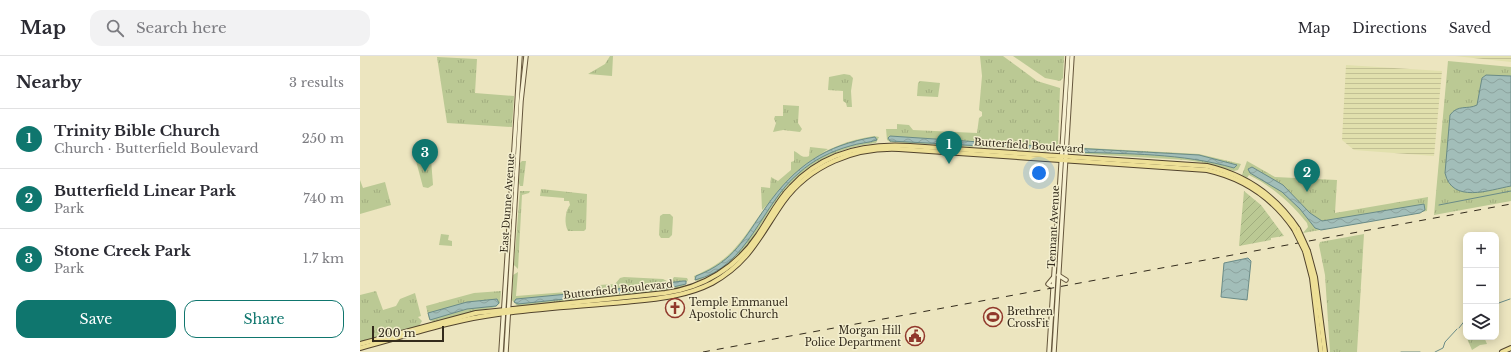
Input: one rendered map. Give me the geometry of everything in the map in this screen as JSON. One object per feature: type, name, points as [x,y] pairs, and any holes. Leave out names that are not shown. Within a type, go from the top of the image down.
[{"type":"main road","name":"East Dunne Avenue","points":[[506,352],[506,311],[520,56]]},
{"type":"main road","name":"East Dunne Avenue","points":[[501,352],[506,311],[516,188],[521,101],[526,56]]},
{"type":"main road","name":"Tennant Avenue","points":[[1049,352],[1053,277],[1058,237],[1068,56]]},
{"type":"main road","name":"Tennant Avenue","points":[[1063,158],[1072,56]]},
{"type":"main road","points":[[516,108],[521,101],[519,98],[520,88],[518,85]]},
{"type":"main road","points":[[515,130],[519,141]]},
{"type":"main road","name":"Butterfield Boulevard","points":[[360,344],[464,315],[667,297],[704,287],[730,271],[751,252],[784,202],[804,180],[830,162],[853,154],[886,149],[1063,158],[1198,168],[1222,174],[1243,183],[1264,196],[1296,229],[1306,251],[1315,277],[1325,352]]},
{"type":"main road","points":[[513,168],[515,172],[514,187],[516,188]]},
{"type":"main road","name":"Tennant Avenue","points":[[1054,352],[1058,280],[1058,237]]},
{"type":"main road","name":"Butterfield Boulevard","points":[[1306,251],[1312,278],[1321,352]]},
{"type":"main road","points":[[1054,271],[1058,280]]},
{"type":"main road","points":[[1058,275],[1066,280]]},
{"type":"main road","points":[[1052,299],[1054,304],[1057,304]]},
{"type":"main road","points":[[1052,305],[1056,311]]},
{"type":"main road","name":"Butterfield Boulevard","points":[[360,348],[470,318],[506,311]]},
{"type":"main road","points":[[1502,352],[1511,348]]},
{"type":"green space","points":[[610,56],[613,56],[612,76],[588,74],[605,64]]},
{"type":"green space","points":[[980,56],[1003,56],[1037,81],[1060,88],[1058,145],[956,140],[1058,146],[1053,152],[890,142],[887,140],[886,129],[897,129],[897,124],[909,125],[913,130],[977,133],[979,118],[982,116],[982,112],[979,110],[982,76]]},
{"type":"green space","points":[[1013,56],[1064,56],[1063,78],[1060,81],[1045,78]]},
{"type":"green space","points":[[1455,56],[1511,56],[1511,62]]},
{"type":"green space","points":[[437,57],[477,59],[475,93],[514,96],[512,127],[447,123]]},
{"type":"green space","points":[[1448,61],[1511,67],[1511,201],[1434,215]]},
{"type":"green space","points":[[1346,65],[1442,71],[1434,156],[1354,150],[1342,140]]},
{"type":"green space","points":[[844,74],[850,75],[853,78],[851,91],[852,107],[847,107],[846,103],[843,101],[843,91],[828,90],[829,77]]},
{"type":"green space","points":[[920,81],[940,83],[938,97],[917,96],[918,83]]},
{"type":"green space","points":[[783,105],[799,106],[798,123],[802,129],[800,132],[783,130],[773,132],[776,123],[774,119],[775,116],[783,116]]},
{"type":"green space","points":[[874,136],[879,137],[876,143],[848,149],[822,159],[799,175],[776,201],[752,239],[740,253],[720,269],[697,281],[695,280],[694,276],[720,262],[744,237],[768,204],[762,210],[761,187],[770,188],[771,177],[778,181],[791,170],[791,162],[794,161],[794,151],[807,157],[809,156],[810,147],[828,149],[819,155],[847,142]]},
{"type":"green space","points":[[1070,147],[1199,154],[1241,164],[1238,170],[1234,171],[1205,163],[1186,160],[1072,153]]},
{"type":"green space","points":[[428,155],[431,159],[433,185],[428,188],[423,187],[416,161],[418,157]]},
{"type":"green space","points":[[522,161],[526,161],[523,186],[520,186],[520,163]]},
{"type":"green space","points":[[1247,161],[1275,177],[1337,180],[1335,213],[1428,197],[1427,211],[1303,233],[1308,227],[1307,223],[1288,202],[1258,180],[1249,175],[1247,178],[1242,175]]},
{"type":"green space","points":[[360,180],[363,188],[385,182],[391,205],[360,214]]},
{"type":"green space","points":[[541,189],[587,194],[586,229],[584,231],[568,231],[566,218],[570,205],[569,201],[564,201],[564,198],[540,196]]},
{"type":"green space","points":[[520,191],[530,191],[529,193],[522,195],[518,269],[514,265]]},
{"type":"green space","points":[[1244,191],[1261,205],[1284,236],[1239,246]]},
{"type":"green space","points":[[663,214],[670,214],[673,217],[672,235],[669,238],[661,238],[659,235],[660,216]]},
{"type":"green space","points":[[441,234],[449,235],[448,240],[452,241],[452,246],[439,245]]},
{"type":"green space","points":[[1364,234],[1357,352],[1330,352],[1325,275],[1319,245],[1320,242]]},
{"type":"green space","points":[[518,272],[516,296],[599,289],[599,285],[615,284],[620,278],[624,277],[663,279],[669,282],[674,277],[687,278],[688,280],[682,288],[671,291],[517,306],[512,300],[513,275]]},
{"type":"green space","points":[[376,291],[383,310],[396,306],[400,299],[415,293],[421,316],[418,317],[422,321],[419,326],[360,342],[360,295]]},
{"type":"green space","points":[[501,291],[500,303],[496,307],[433,322],[429,319],[426,306],[474,293]]},
{"type":"green space","points":[[1467,340],[1485,340],[1487,344],[1480,345],[1472,350]]},
{"type":"water","points":[[1486,75],[1511,76],[1511,186],[1482,192],[1463,192],[1455,189],[1449,183],[1445,173],[1450,115],[1459,108],[1477,105],[1482,78]]},
{"type":"water","points":[[890,136],[1055,147],[1056,150],[890,141],[888,138]]},
{"type":"water","points":[[875,137],[877,140],[836,150],[804,168],[786,186],[774,201],[742,249],[729,262],[713,273],[695,280],[696,276],[720,263],[737,248],[777,193],[800,169],[826,152],[857,141]]},
{"type":"water","points":[[1072,148],[1199,155],[1237,165],[1234,168],[1195,159],[1154,155],[1074,152]]},
{"type":"water","points":[[1252,167],[1283,185],[1310,213],[1322,221],[1424,204],[1425,210],[1420,213],[1321,230],[1315,228],[1300,209],[1282,192],[1250,173],[1248,169]]},
{"type":"water","points":[[1248,258],[1251,261],[1247,300],[1221,297],[1224,263]]},
{"type":"water","points":[[686,281],[686,284],[669,288],[518,304],[514,302],[516,299]]},
{"type":"water","points":[[497,299],[499,303],[496,306],[467,309],[430,320],[428,313],[467,302]]},
{"type":"waterway","points":[[1439,205],[1511,191]]},
{"type":"waterway","points":[[1499,303],[1510,299]]},
{"type":"waterway","points":[[1459,328],[1463,323]]},
{"type":"waterway","points":[[1435,352],[1443,348],[1445,342],[1457,329]]},
{"type":"waterway","points":[[1401,352],[1420,352]]},
{"type":"railway","points":[[703,352],[1511,204]]},
{"type":"place","name":"Trinity Bible Church","points":[[949,164]]},
{"type":"place","name":"Stone Creek Park","points":[[425,172]]},
{"type":"place","name":"Butterfield Linear Park","points":[[1307,192]]},
{"type":"place","name":"Temple Emmanuel Apostolic Church","points":[[675,308]]},
{"type":"place","name":"Brethren CrossFit","points":[[993,317]]},
{"type":"place","name":"Morgan Hill Police Department","points":[[915,336]]}]
